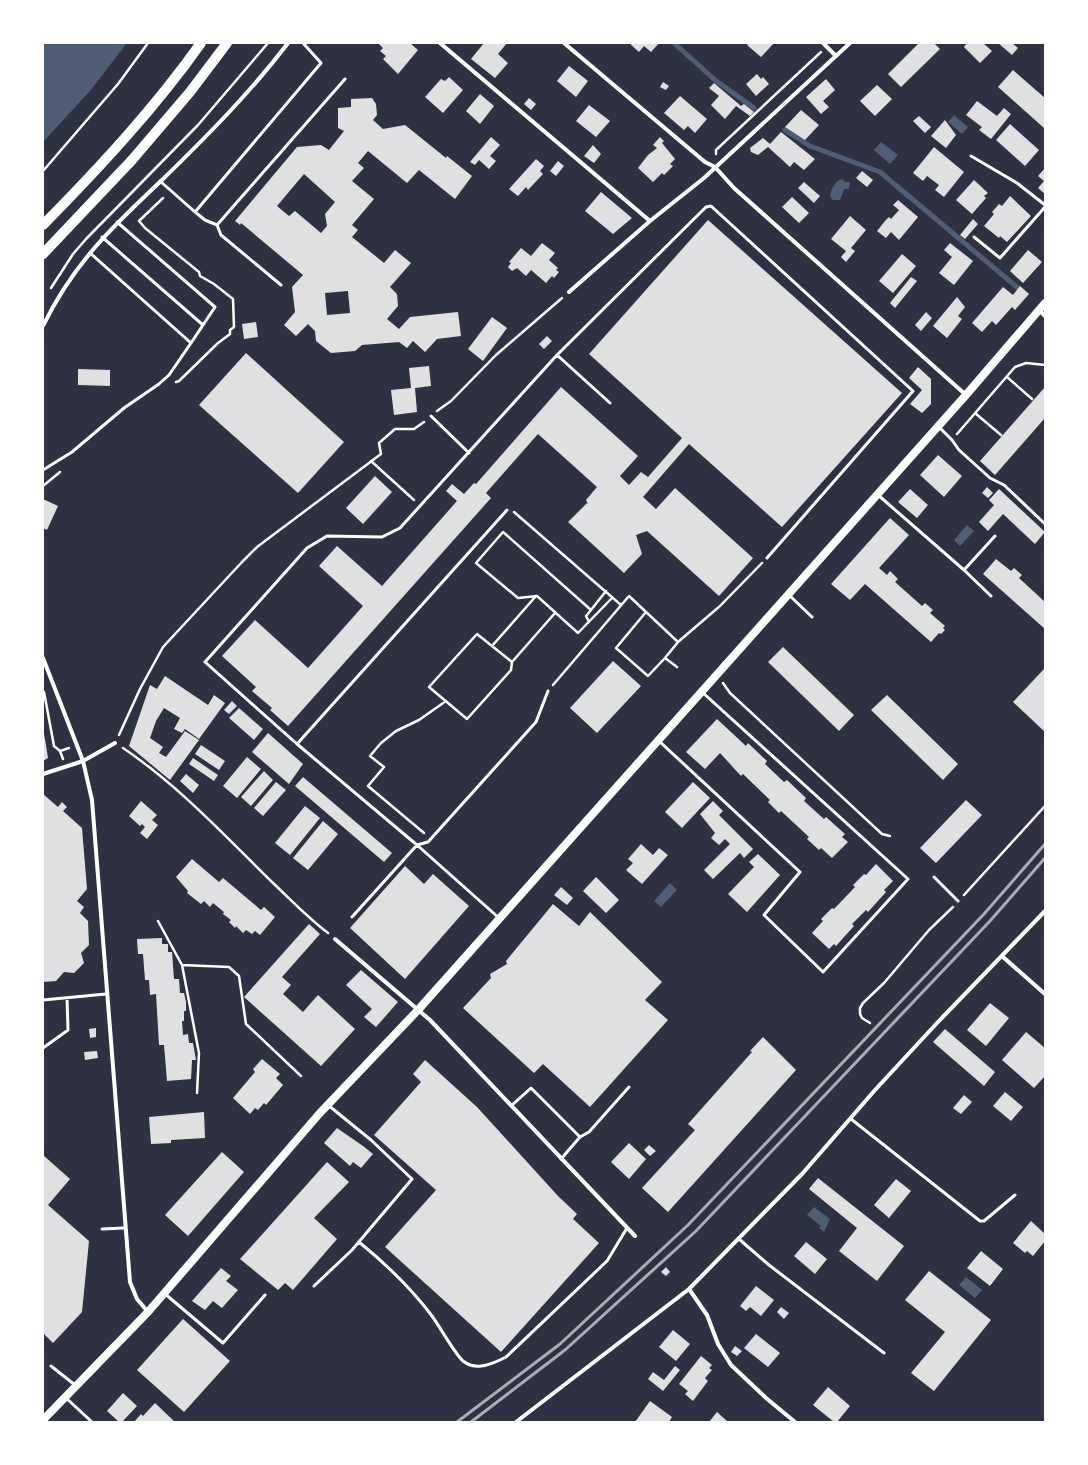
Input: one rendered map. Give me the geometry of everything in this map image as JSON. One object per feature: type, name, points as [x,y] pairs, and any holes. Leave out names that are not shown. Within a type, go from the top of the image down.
[{"type":"main road","points":[[43,225],[118,145],[158,98],[201,43]]},
{"type":"main road","points":[[43,254],[132,160],[190,92],[227,43]]},
{"type":"main road","points":[[43,1420],[148,1312],[328,1105],[418,1010],[876,494],[1042,313],[1045,303]]},
{"type":"street","points":[[43,326],[58,295],[89,252],[117,222],[246,96],[288,43]]},
{"type":"street","points":[[440,43],[650,221]]},
{"type":"street","points":[[564,43],[705,162],[715,167],[734,188],[966,395]]},
{"type":"street","points":[[570,292],[650,221],[704,178],[850,43]]},
{"type":"street","points":[[825,45],[836,56]]},
{"type":"street","points":[[43,658],[83,761],[90,787],[95,825],[124,1228],[130,1282],[136,1299],[148,1312]]},
{"type":"street","points":[[43,774],[83,761],[116,743]]},
{"type":"street","points":[[516,1422],[689,1289],[802,1174],[851,1120],[875,1090],[932,1028],[1003,957],[1045,911]]},
{"type":"street","points":[[335,938],[418,1010],[635,1236]]},
{"type":"street","points":[[1003,957],[1045,994]]},
{"type":"street","points":[[689,1289],[707,1315],[718,1344],[731,1365],[766,1398],[795,1422]]},
{"type":"lane","points":[[195,212],[321,63],[303,43]]},
{"type":"lane","points":[[217,225],[345,79]]},
{"type":"lane","points":[[971,156],[1017,183],[1045,206],[1000,258],[974,237]]},
{"type":"lane","points":[[160,181],[195,212],[206,220],[217,225],[221,235],[281,285]]},
{"type":"lane","points":[[499,918],[418,845],[297,744],[204,662],[307,548],[317,541],[331,536],[382,537],[400,528],[557,355],[706,206],[711,206],[913,391],[767,558]]},
{"type":"lane","points":[[43,470],[72,452],[124,408],[159,384],[169,375],[215,307],[117,222]]},
{"type":"lane","points":[[102,237],[203,325]]},
{"type":"lane","points":[[89,252],[191,343]]},
{"type":"lane","points":[[557,355],[610,403]]},
{"type":"lane","points":[[431,416],[469,453]]},
{"type":"lane","points":[[938,426],[952,440],[959,450],[990,478],[1004,485],[1044,523]]},
{"type":"lane","points":[[876,494],[964,570],[991,596]]},
{"type":"lane","points":[[297,744],[506,510]]},
{"type":"lane","points":[[964,570],[995,536]]},
{"type":"lane","points":[[788,594],[812,617]]},
{"type":"lane","points":[[352,916],[418,845],[428,842],[536,722],[548,691]]},
{"type":"lane","points":[[658,740],[800,872],[764,915],[823,972],[908,879],[702,691]]},
{"type":"lane","points":[[934,877],[958,901]]},
{"type":"lane","points":[[43,1000],[106,994]]},
{"type":"lane","points":[[43,1048],[68,1030],[67,998]]},
{"type":"lane","points":[[561,1159],[580,1137],[589,1132],[629,1087]]},
{"type":"lane","points":[[511,1106],[532,1088],[580,1137]]},
{"type":"lane","points":[[314,1286],[359,1242],[412,1179],[371,1140],[328,1105]]},
{"type":"lane","points":[[851,1120],[980,1221],[984,1221],[1016,1195]]},
{"type":"lane","points":[[102,1229],[124,1228]]},
{"type":"lane","points":[[359,1242],[393,1271],[432,1316],[463,1361],[474,1366],[490,1365],[506,1357],[607,1261],[627,1228]]},
{"type":"lane","points":[[739,1239],[769,1265],[884,1353]]},
{"type":"lane","points":[[164,1293],[223,1343],[265,1295]]},
{"type":"lane","points":[[51,1366],[76,1386]]},
{"type":"lane","points":[[65,1397],[92,1422]]},
{"type":"path","points":[[43,170],[118,84],[148,43]]},
{"type":"path","points":[[198,125],[268,43]]},
{"type":"path","points":[[715,167],[716,150],[825,45]]},
{"type":"path","points":[[163,198],[139,221],[145,228],[200,272],[200,276]]},
{"type":"path","points":[[335,938],[295,904],[196,808],[151,767],[116,743],[156,657],[242,562],[257,548],[381,454],[379,443],[396,429],[414,429],[451,401],[496,355],[570,292]]},
{"type":"path","points":[[952,440],[1015,367],[1026,363],[1045,365]]},
{"type":"path","points":[[1007,377],[1032,399]]},
{"type":"path","points":[[975,413],[1001,435]]},
{"type":"path","points":[[371,461],[420,506]]},
{"type":"path","points":[[506,510],[515,512],[621,605]]},
{"type":"path","points":[[591,610],[503,532],[476,563],[518,598],[536,596],[578,633],[612,598]]},
{"type":"path","points":[[646,612],[616,648],[648,676],[678,642],[720,606],[767,558]]},
{"type":"path","points":[[589,622],[586,616],[606,592]]},
{"type":"path","points":[[492,646],[536,596]]},
{"type":"path","points":[[548,691],[628,596],[678,642]]},
{"type":"path","points":[[512,662],[477,634],[429,687],[467,719],[511,670],[512,662],[555,614]]},
{"type":"path","points":[[665,658],[677,667]]},
{"type":"path","points":[[720,680],[730,693],[882,834],[890,836]]},
{"type":"path","points":[[43,688],[54,746],[60,751],[65,768]]},
{"type":"path","points":[[428,842],[427,836],[368,786],[384,767],[370,756],[381,743],[396,731],[419,720],[446,701]]},
{"type":"path","points":[[870,1022],[862,1018],[860,1014],[860,1008],[863,1003],[1045,806]]},
{"type":"path","points":[[158,921],[182,965],[199,1053],[196,1093]]},
{"type":"path","points":[[182,965],[229,967],[239,976],[246,1024],[301,1076]]},
{"type":"water","points":[[43,43],[127,43],[90,91],[43,142]]},
{"type":"water","points":[[954,115],[968,127],[962,134],[948,122]]},
{"type":"water","points":[[881,142],[898,155],[890,164],[874,150]]},
{"type":"water","points":[[842,179],[845,182],[850,182],[849,189],[844,189],[840,200],[833,200],[830,196],[832,188],[835,183]]},
{"type":"water","points":[[967,525],[974,531],[960,546],[954,540]]},
{"type":"water","points":[[670,883],[677,890],[661,907],[654,901]]},
{"type":"water","points":[[814,1207],[830,1219],[824,1232],[819,1228],[821,1226],[807,1215]]},
{"type":"water","points":[[966,1277],[982,1290],[975,1298],[959,1285]]},
{"type":"building","points":[[378,43],[410,43],[418,50],[398,74],[383,59],[386,56],[380,51],[383,48]]},
{"type":"building","points":[[484,43],[507,43],[498,54],[508,63],[495,78],[471,59]]},
{"type":"building","points":[[629,43],[659,43],[651,52],[644,46],[639,52]]},
{"type":"building","points":[[749,43],[774,43],[761,57],[747,45]]},
{"type":"building","points":[[919,43],[934,43],[940,49],[901,87],[888,74]]},
{"type":"building","points":[[967,43],[983,43],[992,51],[980,63],[964,47]]},
{"type":"building","points":[[998,43],[1012,43],[1018,48],[1012,55]]},
{"type":"building","points":[[569,66],[588,81],[576,97],[557,81]]},
{"type":"building","points":[[1013,70],[1045,98],[1044,128],[998,87]]},
{"type":"building","points":[[757,74],[761,79],[763,77],[769,84],[756,96],[746,84]]},
{"type":"building","points":[[449,77],[463,90],[443,113],[425,97],[441,79],[445,81]]},
{"type":"building","points":[[826,79],[835,90],[823,101],[829,107],[821,114],[806,97]]},
{"type":"building","points":[[663,82],[669,86],[666,90],[660,87]]},
{"type":"building","points":[[714,83],[741,106],[744,104],[754,112],[750,116],[736,106],[725,119],[711,105],[719,96],[709,88]]},
{"type":"building","points":[[877,85],[892,99],[875,116],[860,101]]},
{"type":"building","points":[[480,94],[494,106],[480,124],[466,111]]},
{"type":"building","points":[[680,96],[707,119],[695,133],[688,126],[684,130],[664,113]]},
{"type":"building","points":[[372,98],[376,104],[377,115],[373,120],[383,129],[405,125],[446,158],[447,156],[472,176],[455,199],[419,170],[407,183],[368,151],[358,163],[364,168],[352,181],[374,199],[352,225],[358,230],[352,237],[384,263],[395,250],[411,263],[390,287],[397,294],[398,306],[387,319],[399,329],[410,317],[458,312],[461,336],[437,339],[425,352],[413,341],[407,348],[399,342],[362,345],[355,351],[331,353],[316,341],[315,331],[308,324],[296,336],[284,325],[295,312],[292,287],[303,275],[241,223],[240,225],[235,221],[297,147],[321,145],[329,150],[344,131],[338,128],[338,108],[351,107],[351,99]],"holes":[[[304,174],[335,202],[325,214],[327,226],[321,233],[295,211],[289,216],[277,206]],[[348,291],[350,313],[327,315],[325,293]]]},
{"type":"building","points":[[529,98],[536,104],[531,110],[524,104]]},
{"type":"building","points":[[977,101],[997,116],[1004,108],[1011,114],[991,139],[979,130],[982,127],[966,115]]},
{"type":"building","points":[[589,105],[610,121],[596,137],[576,121]]},
{"type":"building","points":[[801,110],[819,125],[805,140],[785,127]]},
{"type":"building","points":[[919,116],[931,127],[925,133],[913,121]]},
{"type":"building","points":[[945,120],[956,135],[946,148],[931,136]]},
{"type":"building","points":[[1010,124],[1039,150],[1025,166],[996,140]]},
{"type":"building","points":[[781,132],[815,159],[804,170],[794,162],[790,167],[768,147],[758,155],[751,152],[750,148],[763,138],[770,144]]},
{"type":"building","points":[[491,137],[500,145],[490,156],[496,161],[489,169],[479,160],[475,165],[470,162]]},
{"type":"building","points":[[660,137],[664,141],[662,143],[675,159],[670,164],[673,166],[664,175],[662,173],[653,182],[638,168],[648,155],[657,148],[653,145]]},
{"type":"building","points":[[593,145],[601,154],[594,163],[584,156]]},
{"type":"building","points":[[934,147],[964,172],[944,197],[935,190],[939,185],[927,176],[923,181],[913,173]]},
{"type":"building","points":[[536,159],[544,166],[540,171],[543,174],[528,190],[526,187],[518,196],[509,189]]},
{"type":"building","points":[[558,161],[564,166],[556,176],[550,171]]},
{"type":"building","points":[[1045,168],[1045,194],[1038,188],[1044,181],[1038,176]]},
{"type":"building","points":[[862,171],[873,180],[867,187],[856,178]]},
{"type":"building","points":[[974,180],[988,193],[984,196],[986,198],[972,214],[956,200]]},
{"type":"building","points":[[804,182],[820,196],[814,203],[798,188]]},
{"type":"building","points":[[601,192],[632,218],[613,234],[585,211]]},
{"type":"building","points":[[1010,196],[1031,216],[1007,242],[1000,236],[999,238],[984,226],[994,214],[992,212],[999,204],[1002,206]]},
{"type":"building","points":[[792,197],[809,213],[799,223],[782,207]]},
{"type":"building","points":[[898,200],[918,217],[899,240],[891,232],[886,238],[877,231],[889,217],[891,219],[899,210],[893,205]]},
{"type":"building","points":[[850,216],[866,230],[851,248],[855,251],[846,262],[841,257],[846,251],[831,239]]},
{"type":"building","points":[[973,219],[978,224],[965,239],[960,235]]},
{"type":"building","points":[[708,220],[902,393],[782,527],[689,444],[643,497],[656,509],[675,488],[753,558],[719,596],[647,531],[636,535],[642,554],[624,573],[568,522],[587,503],[588,504],[586,500],[597,487],[538,434],[486,493],[491,498],[288,726],[270,710],[272,708],[252,691],[256,687],[222,656],[255,620],[308,668],[363,606],[319,566],[337,546],[382,586],[457,501],[446,491],[452,484],[464,494],[474,483],[476,484],[561,387],[638,456],[620,476],[629,485],[641,472],[648,477],[682,438],[589,354]]},
{"type":"building","points":[[542,243],[555,253],[549,260],[558,268],[556,270],[559,272],[554,278],[552,276],[546,283],[531,270],[526,276],[517,268],[512,271],[508,267],[511,263],[509,262],[521,248],[531,256]]},
{"type":"building","points":[[950,243],[973,261],[954,285],[939,273],[952,257],[944,250]]},
{"type":"building","points":[[1028,250],[1042,262],[1023,283],[1010,271]]},
{"type":"building","points":[[902,254],[916,266],[893,293],[879,281]]},
{"type":"building","points":[[911,277],[917,281],[895,308],[890,303]]},
{"type":"building","points":[[1020,286],[1029,294],[1015,310],[1012,307],[996,325],[992,321],[982,332],[972,323],[1003,287],[1013,295]]},
{"type":"building","points":[[957,297],[965,307],[958,316],[962,319],[947,338],[933,326]]},
{"type":"building","points":[[926,312],[932,318],[921,331],[915,325]]},
{"type":"building","points":[[492,317],[507,328],[483,361],[468,349]]},
{"type":"building","points":[[256,322],[258,337],[244,339],[242,324]]},
{"type":"building","points":[[547,336],[552,341],[544,349],[539,344]]},
{"type":"building","points":[[246,353],[344,442],[298,493],[199,405]]},
{"type":"building","points":[[429,366],[431,386],[415,388],[417,412],[394,415],[391,390],[411,388],[409,368]]},
{"type":"building","points":[[918,367],[931,379],[931,404],[922,413],[910,404],[922,390],[909,378]]},
{"type":"building","points":[[78,369],[110,370],[110,386],[78,385]]},
{"type":"building","points":[[1045,387],[1045,418],[995,475],[980,461]]},
{"type":"building","points":[[938,455],[962,476],[944,497],[920,475]]},
{"type":"building","points":[[375,476],[392,492],[363,524],[346,508]]},
{"type":"building","points":[[987,487],[993,493],[988,498],[982,493]]},
{"type":"building","points":[[910,489],[928,505],[917,518],[898,502]]},
{"type":"building","points":[[999,489],[1045,532],[1035,544],[1003,514],[988,531],[979,522],[994,505],[989,500]]},
{"type":"building","points":[[43,499],[58,506],[47,530],[43,528]]},
{"type":"building","points":[[890,518],[909,535],[879,568],[887,575],[890,571],[898,579],[895,582],[922,606],[925,603],[933,610],[930,613],[945,626],[943,628],[945,630],[941,634],[939,633],[931,642],[865,584],[850,600],[831,584]]},
{"type":"building","points":[[996,559],[1011,571],[1014,568],[1022,575],[1019,578],[1045,602],[1045,629],[983,574]]},
{"type":"building","points":[[783,647],[854,715],[839,731],[768,662]]},
{"type":"building","points":[[613,661],[641,686],[597,733],[570,708]]},
{"type":"building","points":[[1045,668],[1045,732],[1013,702]]},
{"type":"building","points":[[165,676],[208,705],[214,695],[225,703],[199,739],[185,729],[182,733],[174,729],[180,718],[164,708],[156,721],[150,738],[163,747],[159,753],[166,757],[185,731],[199,740],[170,780],[129,746],[150,685],[157,689]]},
{"type":"building","points":[[887,695],[958,764],[943,780],[871,710]]},
{"type":"building","points":[[232,701],[237,706],[229,714],[224,710]]},
{"type":"building","points":[[239,708],[263,729],[254,740],[229,718]]},
{"type":"building","points":[[717,719],[746,746],[748,743],[767,761],[765,764],[784,782],[787,780],[806,798],[804,801],[824,819],[826,817],[845,834],[842,837],[848,842],[832,858],[821,848],[819,850],[807,839],[809,837],[781,811],[779,813],[768,802],[770,800],[743,774],[741,776],[720,753],[705,769],[686,752]]},
{"type":"building","points":[[43,727],[48,758],[43,761]]},
{"type":"building","points":[[268,733],[303,764],[289,784],[252,752]]},
{"type":"building","points":[[201,745],[225,761],[219,770],[195,754]]},
{"type":"building","points":[[247,757],[261,769],[237,798],[223,786]]},
{"type":"building","points":[[193,758],[218,775],[214,781],[189,764]]},
{"type":"building","points":[[264,771],[273,780],[251,806],[241,797]]},
{"type":"building","points":[[186,774],[199,785],[193,793],[180,781]]},
{"type":"building","points":[[303,777],[392,853],[384,862],[295,786]]},
{"type":"building","points":[[276,782],[286,790],[263,816],[254,808]]},
{"type":"building","points":[[693,782],[710,798],[682,828],[665,812]]},
{"type":"building","points":[[43,794],[58,807],[62,802],[67,807],[63,811],[82,828],[87,889],[77,901],[84,907],[80,913],[88,921],[89,945],[81,953],[84,963],[74,973],[64,972],[56,981],[43,982]]},
{"type":"building","points":[[966,800],[982,815],[936,863],[920,848]]},
{"type":"building","points":[[141,801],[157,815],[152,820],[158,825],[147,839],[140,833],[145,827],[142,824],[140,826],[129,816]]},
{"type":"building","points":[[713,801],[723,811],[719,815],[753,849],[744,858],[740,853],[713,879],[704,870],[730,844],[725,839],[719,845],[711,838],[715,833],[700,814]]},
{"type":"building","points":[[305,806],[320,818],[290,855],[275,843]]},
{"type":"building","points":[[323,821],[338,834],[308,870],[293,858]]},
{"type":"building","points":[[641,844],[653,855],[659,848],[668,855],[642,884],[626,870],[633,863],[628,859]]},
{"type":"building","points":[[758,854],[780,875],[747,912],[728,894],[754,867],[749,862]]},
{"type":"building","points":[[192,859],[219,882],[223,878],[261,910],[264,907],[275,917],[260,935],[255,931],[252,934],[246,930],[243,933],[229,922],[231,920],[213,903],[210,907],[204,901],[201,904],[187,893],[188,891],[176,877]]},
{"type":"building","points":[[876,864],[893,881],[884,890],[886,892],[868,912],[866,910],[852,924],[854,926],[836,946],[834,944],[829,949],[812,933],[823,921],[821,919],[832,908],[834,909],[855,887],[853,885],[864,874],[866,875]]},
{"type":"building","points":[[405,866],[424,884],[433,874],[469,906],[405,979],[350,928]]},
{"type":"building","points":[[596,877],[619,900],[606,913],[583,891]]},
{"type":"building","points":[[561,887],[573,898],[567,905],[554,895]]},
{"type":"building","points":[[553,904],[579,926],[590,912],[662,982],[645,1000],[668,1020],[590,1107],[543,1064],[534,1073],[463,1008],[491,978],[490,974],[507,964],[506,961]]},
{"type":"building","points":[[309,924],[320,934],[282,977],[291,985],[283,994],[303,1012],[318,995],[355,1029],[321,1066],[244,997]]},
{"type":"building","points":[[162,938],[162,944],[168,944],[168,952],[172,952],[174,979],[179,979],[180,993],[184,993],[186,1002],[184,1021],[182,1021],[183,1035],[188,1034],[189,1043],[193,1043],[196,1060],[192,1060],[191,1079],[167,1081],[164,1045],[159,1045],[156,994],[150,995],[149,980],[145,980],[143,954],[138,954],[137,939]]},
{"type":"building","points":[[361,970],[398,1002],[376,1027],[364,1017],[372,1009],[346,985]]},
{"type":"building","points":[[990,1003],[1009,1018],[986,1046],[967,1030]]},
{"type":"building","points":[[96,1028],[96,1037],[90,1038],[89,1029]]},
{"type":"building","points":[[945,1029],[995,1072],[984,1086],[933,1042]]},
{"type":"building","points":[[1026,1032],[1045,1048],[1045,1076],[1034,1088],[1002,1060]]},
{"type":"building","points":[[763,1037],[796,1070],[668,1212],[642,1188],[695,1130],[688,1124],[752,1052],[750,1051]]},
{"type":"building","points":[[97,1051],[98,1058],[85,1060],[84,1052]]},
{"type":"building","points":[[262,1059],[280,1074],[276,1078],[283,1085],[266,1105],[264,1103],[258,1110],[255,1108],[250,1114],[233,1098],[255,1072],[253,1069]]},
{"type":"building","points":[[425,1060],[477,1107],[558,1196],[577,1214],[573,1219],[599,1243],[501,1352],[385,1247],[436,1190],[374,1135],[421,1082],[413,1074]]},
{"type":"building","points":[[1005,1092],[1023,1107],[1011,1121],[993,1106]]},
{"type":"building","points":[[964,1095],[972,1102],[961,1114],[953,1108]]},
{"type":"building","points":[[204,1112],[205,1138],[171,1140],[171,1143],[151,1144],[149,1117]]},
{"type":"building","points":[[337,1128],[373,1154],[361,1168],[353,1162],[350,1166],[324,1143]]},
{"type":"building","points":[[629,1143],[646,1159],[629,1179],[611,1162]]},
{"type":"building","points":[[649,1145],[656,1151],[650,1156],[644,1150]]},
{"type":"building","points":[[222,1152],[244,1172],[188,1236],[165,1215]]},
{"type":"building","points":[[43,1155],[70,1179],[48,1205],[89,1241],[82,1312],[53,1343],[43,1333]]},
{"type":"building","points":[[327,1162],[349,1182],[314,1218],[337,1239],[293,1290],[285,1283],[278,1290],[240,1259]]},
{"type":"building","points":[[818,1178],[904,1246],[877,1281],[839,1251],[857,1228],[809,1189]]},
{"type":"building","points":[[896,1179],[911,1191],[889,1218],[874,1205]]},
{"type":"building","points":[[1031,1221],[1045,1234],[1045,1241],[1033,1256],[1027,1251],[1025,1253],[1013,1243]]},
{"type":"building","points":[[806,1242],[827,1259],[815,1274],[794,1256]]},
{"type":"building","points":[[981,1251],[1003,1269],[990,1286],[967,1268]]},
{"type":"building","points":[[666,1267],[670,1272],[666,1276],[661,1272]]},
{"type":"building","points":[[221,1268],[231,1276],[226,1281],[238,1290],[222,1308],[213,1301],[205,1310],[192,1301]]},
{"type":"building","points":[[929,1271],[991,1320],[934,1391],[911,1373],[945,1332],[905,1300]]},
{"type":"building","points":[[756,1286],[774,1300],[761,1316],[750,1307],[746,1311],[740,1306]]},
{"type":"building","points":[[781,1307],[789,1313],[784,1319],[777,1312]]},
{"type":"building","points":[[183,1319],[230,1361],[184,1412],[137,1370]]},
{"type":"building","points":[[673,1330],[690,1344],[676,1361],[659,1347]]},
{"type":"building","points":[[756,1334],[780,1353],[768,1367],[744,1348]]},
{"type":"building","points":[[735,1346],[742,1351],[737,1356],[731,1352]]},
{"type":"building","points":[[701,1356],[712,1365],[709,1368],[712,1370],[705,1378],[708,1381],[693,1401],[685,1394],[688,1391],[679,1384]]},
{"type":"building","points":[[675,1366],[680,1370],[663,1391],[648,1379],[653,1372],[664,1380]]},
{"type":"building","points":[[828,1387],[850,1406],[837,1422],[834,1422],[813,1405]]},
{"type":"building","points":[[123,1393],[137,1406],[122,1422],[119,1422],[107,1411]]},
{"type":"building","points":[[650,1401],[672,1417],[669,1422],[635,1422]]},
{"type":"building","points":[[155,1403],[175,1422],[134,1422],[141,1414],[143,1416]]},
{"type":"building","points":[[717,1412],[728,1422],[709,1422]]},
{"type":"waterway","points":[[674,43],[715,80],[754,108]]},
{"type":"waterway","points":[[785,130],[810,146],[880,172],[1018,288]]},
{"type":"railway","points":[[457,1422],[560,1344],[688,1225],[984,914],[1045,844]]},
{"type":"railway","points":[[471,1422],[565,1350],[696,1231],[990,921],[1045,858]]}]
